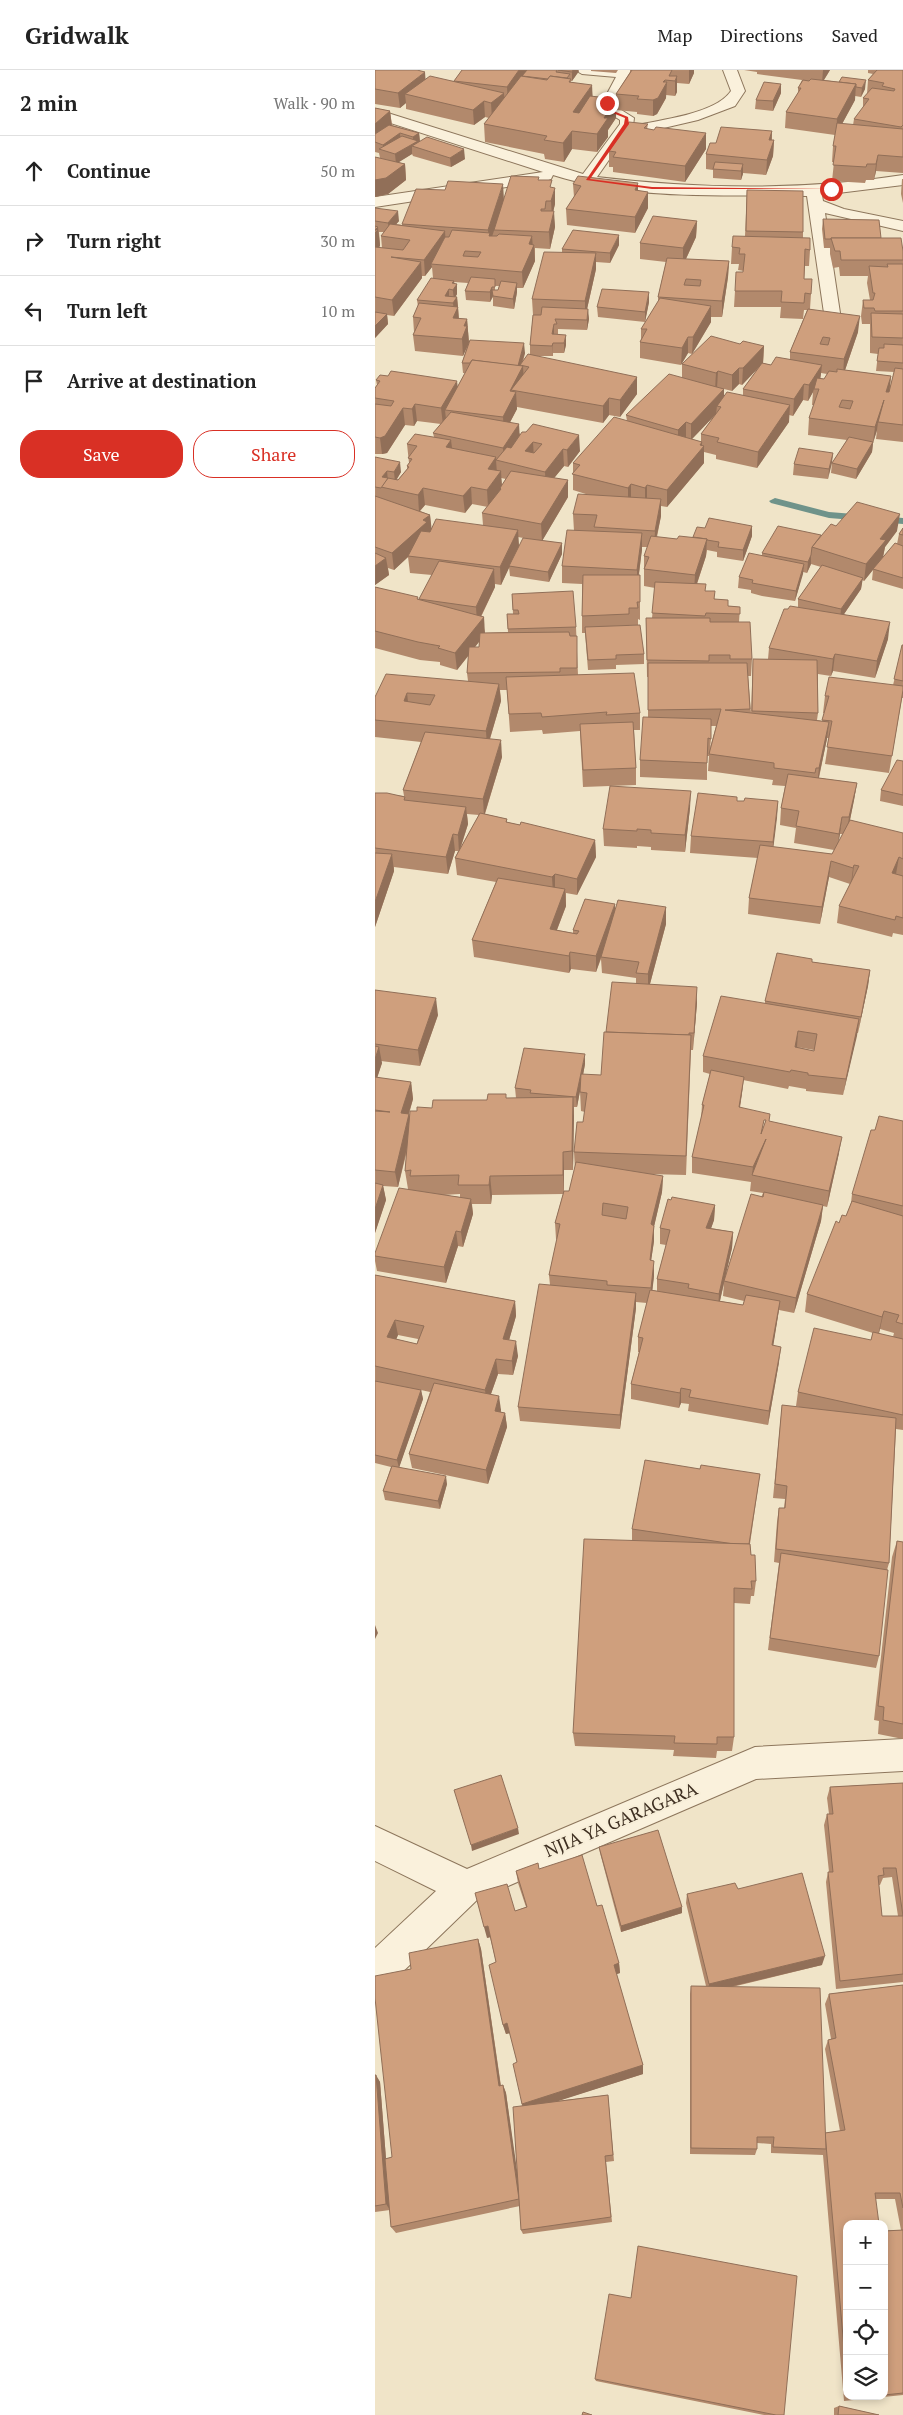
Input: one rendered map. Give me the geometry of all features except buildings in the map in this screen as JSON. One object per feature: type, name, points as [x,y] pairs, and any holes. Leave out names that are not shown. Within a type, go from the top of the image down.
[{"type":"street","points":[[583,70],[626,72],[607,107],[627,118],[627,124],[587,180]]},
{"type":"street","points":[[622,133],[693,117],[730,103],[737,91],[730,70]]},
{"type":"street","points":[[375,113],[587,180],[652,188],[815,197],[903,180]]},
{"type":"street","points":[[375,202],[565,174]]},
{"type":"street","points":[[815,197],[840,213],[903,226]]},
{"type":"street","points":[[815,197],[832,313]]},
{"type":"street","name":"NJIA YA GARAGARA","points":[[375,1973],[466,1887],[755,1763],[903,1755]]},
{"type":"street","points":[[375,1843],[466,1887]]},
{"type":"waterway","points":[[775,501],[829,515],[903,521]]},
{"type":"route","points":[[607,103],[609,110],[627,118],[627,124],[587,180],[652,188],[814,191],[831,189]]}]
